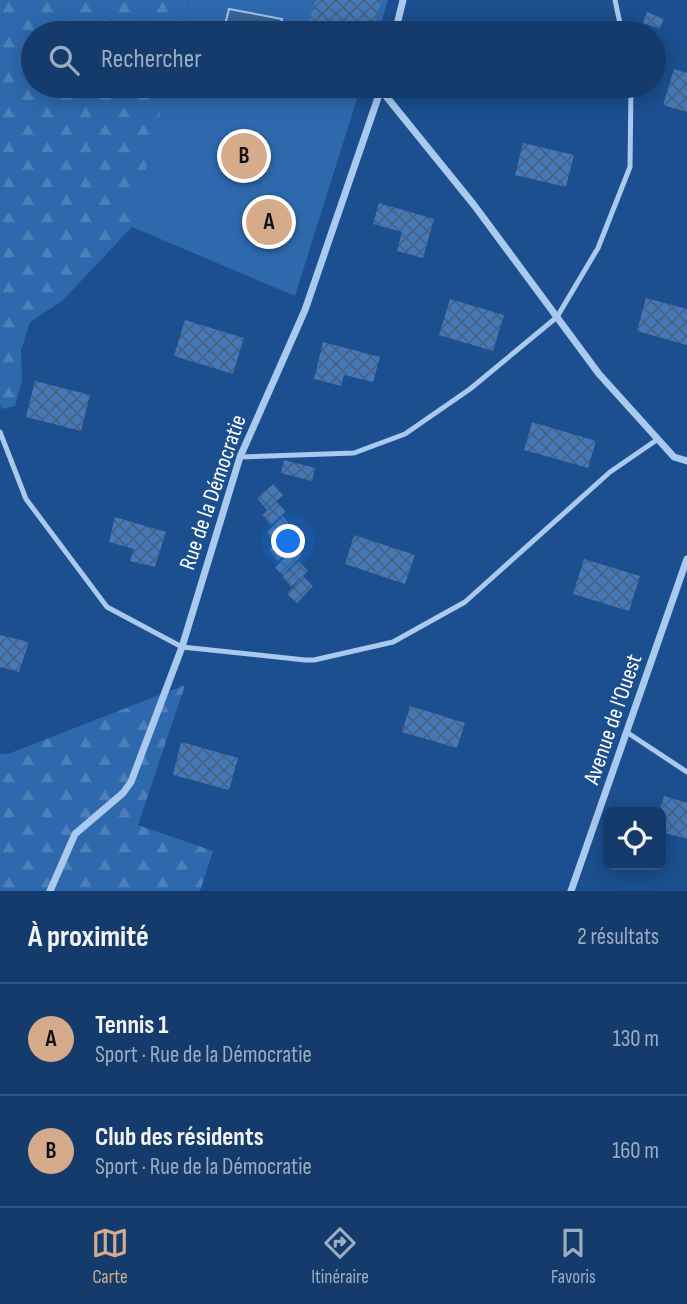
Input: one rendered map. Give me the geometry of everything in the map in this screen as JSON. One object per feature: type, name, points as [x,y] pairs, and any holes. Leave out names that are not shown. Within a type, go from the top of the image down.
[{"type":"street","points":[[398,21],[403,0]]},
{"type":"street","name":"Rue de la Démocratie","points":[[50,891],[75,834],[123,793],[131,782],[182,647],[240,457],[305,310],[378,98]]},
{"type":"street","points":[[389,98],[474,205],[599,374],[674,457],[687,461]]},
{"type":"street","name":"Avenue de l'Ouest","points":[[571,891],[687,559]]},
{"type":"lane","points":[[615,0],[619,21]]},
{"type":"lane","points":[[240,457],[354,453],[405,433],[470,389],[557,317],[598,248],[630,167],[631,98]]},
{"type":"lane","points":[[0,432],[26,499],[107,607],[182,647],[314,660],[393,642],[465,602],[610,472],[658,439]]},
{"type":"lane","points":[[628,733],[687,772]]},
{"type":"green space","points":[[0,0],[189,0],[183,21],[21,21],[21,98],[164,98],[132,227],[62,301],[30,322],[21,350],[22,381],[15,406],[2,409]]},
{"type":"green space","points":[[189,0],[388,0],[382,21],[183,21]]},
{"type":"green space","points":[[164,98],[357,98],[295,296],[132,227]]},
{"type":"green space","points":[[185,685],[138,825],[213,851],[200,891],[0,891],[0,754],[8,754]]},
{"type":"water","points":[[229,9],[282,19],[281,21],[226,21]]},
{"type":"building","points":[[316,0],[382,0],[375,21],[309,21]]},
{"type":"building","points":[[647,12],[664,19],[663,21],[644,21]]},
{"type":"building","points":[[674,69],[687,73],[687,112],[663,105]]},
{"type":"building","points":[[523,143],[574,155],[566,187],[515,175]]},
{"type":"building","points":[[379,203],[434,219],[423,258],[397,251],[402,232],[373,224]]},
{"type":"building","points":[[646,298],[687,309],[687,345],[637,331]]},
{"type":"building","points":[[450,299],[504,315],[493,351],[439,335]]},
{"type":"building","points":[[185,320],[244,338],[233,374],[174,356]]},
{"type":"building","points":[[323,342],[380,357],[373,382],[344,375],[341,386],[314,379]]},
{"type":"building","points":[[35,381],[90,395],[81,431],[26,417]]},
{"type":"building","points":[[532,422],[596,441],[588,468],[524,450]]},
{"type":"building","points":[[284,460],[315,468],[312,481],[281,473]]},
{"type":"building","points":[[273,484],[283,495],[267,510],[257,498]]},
{"type":"building","points":[[277,502],[286,512],[271,525],[262,515]]},
{"type":"building","points":[[283,516],[291,527],[274,543],[267,532]]},
{"type":"building","points":[[115,517],[166,532],[155,567],[130,561],[134,549],[109,542]]},
{"type":"building","points":[[290,531],[299,542],[278,561],[269,550]]},
{"type":"building","points":[[354,535],[415,555],[405,584],[345,564]]},
{"type":"building","points":[[293,548],[301,556],[283,575],[275,568]]},
{"type":"building","points":[[584,559],[640,576],[629,611],[573,594]]},
{"type":"building","points":[[299,561],[308,571],[291,587],[282,577]]},
{"type":"building","points":[[303,576],[313,586],[297,603],[287,594]]},
{"type":"building","points":[[0,635],[29,642],[19,672],[0,667]]},
{"type":"building","points":[[410,706],[465,723],[457,748],[402,732]]},
{"type":"building","points":[[181,742],[238,758],[229,790],[173,775]]},
{"type":"building","points":[[664,796],[687,803],[687,839],[666,833],[666,807],[661,807]]},
{"type":"place","name":"Club des résidents","points":[[244,156]]},
{"type":"place","name":"Tennis 1","points":[[269,222]]}]
